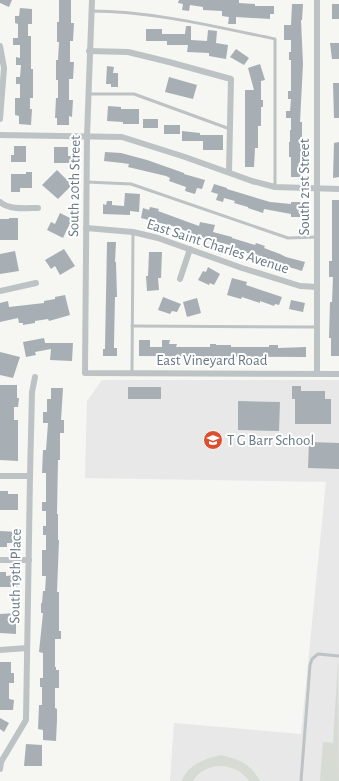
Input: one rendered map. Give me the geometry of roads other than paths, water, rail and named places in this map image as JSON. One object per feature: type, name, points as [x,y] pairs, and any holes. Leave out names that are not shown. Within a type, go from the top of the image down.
[{"type":"street","name":"South 20th Street","points":[[85,373],[87,136],[92,0]]},
{"type":"street","name":"South 21st Street","points":[[317,0],[317,374]]},
{"type":"street","points":[[0,46],[4,68],[0,119]]},
{"type":"street","points":[[89,51],[128,52],[231,79],[229,172]]},
{"type":"street","points":[[0,135],[122,137],[252,181],[275,187],[339,189]]},
{"type":"street","points":[[0,202],[3,205],[15,207],[38,208]]},
{"type":"street","name":"East Saint Charles Avenue","points":[[86,228],[133,232],[158,238],[242,268],[300,286],[317,287]]},
{"type":"street","points":[[180,279],[190,249]]},
{"type":"street","points":[[0,291],[36,283]]},
{"type":"street","name":"East Vineyard Road","points":[[85,373],[339,374]]},
{"type":"street","name":"South 19th Place","points":[[0,769],[1,762],[26,720],[32,392],[35,376]]},
{"type":"street","points":[[0,476],[30,476]]},
{"type":"street","points":[[0,560],[29,560]]},
{"type":"street","points":[[0,650],[27,648]]},
{"type":"lane","points":[[92,11],[112,11],[167,19],[220,28],[275,40],[275,187]]},
{"type":"lane","points":[[88,94],[134,94],[230,129]]},
{"type":"lane","points":[[87,182],[132,184],[288,238],[317,237]]},
{"type":"lane","points":[[132,373],[133,232]]},
{"type":"lane","points":[[132,326],[317,327]]},
{"type":"lane","points":[[301,781],[310,665],[312,659],[318,654],[339,656]]},
{"type":"place","name":"T G Barr School","points":[[213,440]]}]
